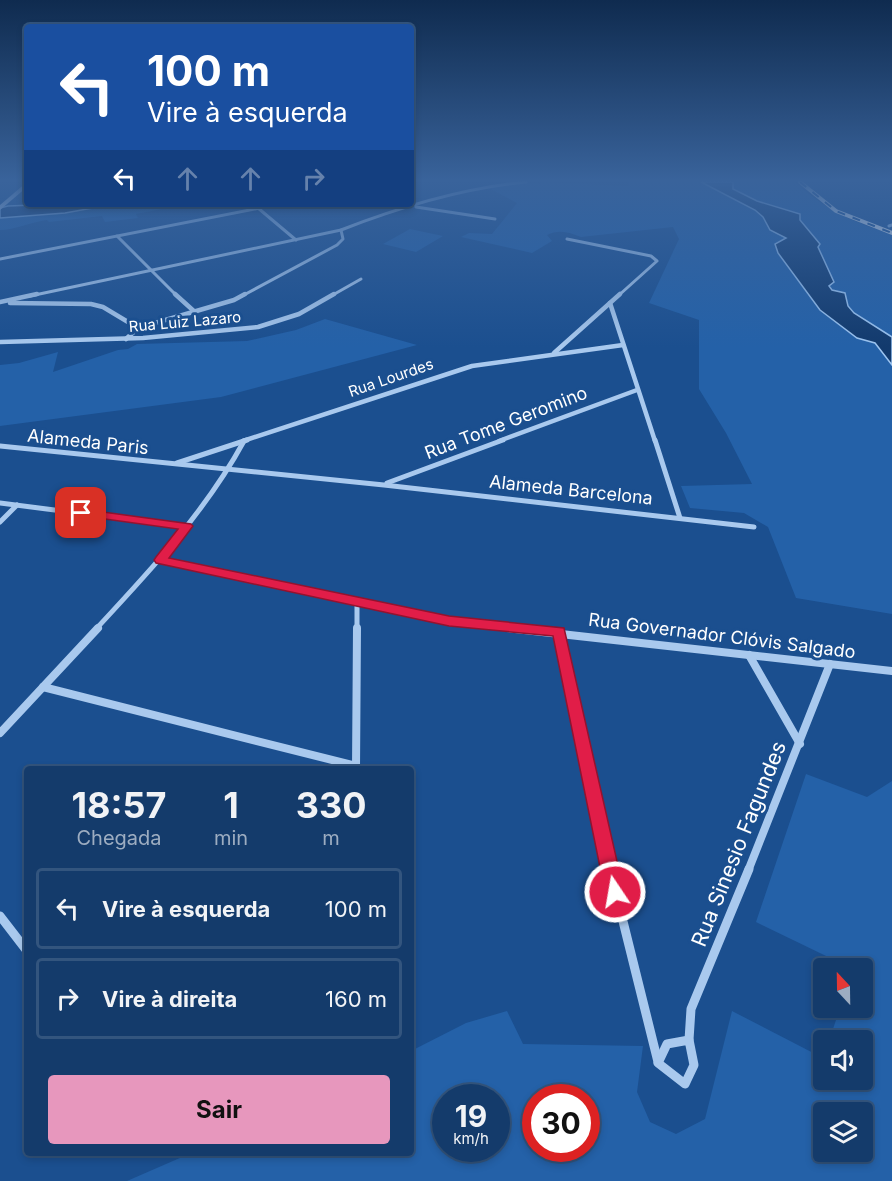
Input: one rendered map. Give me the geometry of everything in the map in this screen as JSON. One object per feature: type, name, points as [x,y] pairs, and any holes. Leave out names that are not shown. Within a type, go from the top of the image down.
[{"type":"street","points":[[0,259],[111,237]]},
{"type":"street","points":[[118,237],[150,271],[196,312]]},
{"type":"street","points":[[293,237],[297,240]]},
{"type":"street","points":[[0,303],[310,237]]},
{"type":"street","points":[[126,339],[138,328],[234,300],[337,245],[343,237]]},
{"type":"street","points":[[554,353],[657,260],[651,256],[567,238]]},
{"type":"street","name":"Rua Luiz Lazaro","points":[[0,342],[126,339],[240,330],[270,324],[299,314],[361,279]]},
{"type":"street","points":[[0,303],[91,304],[103,307],[138,328]]},
{"type":"street","points":[[610,303],[680,518]]},
{"type":"street","name":"Rua Lourdes","points":[[174,464],[472,366],[623,345]]},
{"type":"street","name":"Rua Tome Geromino","points":[[384,485],[637,390]]},
{"type":"street","points":[[0,733],[160,560],[229,469],[244,441]]},
{"type":"street","name":"Alameda Paris","points":[[0,446],[229,469]]},
{"type":"street","name":"Alameda Barcelona","points":[[229,469],[754,526]]},
{"type":"street","points":[[0,503],[187,526]]},
{"type":"street","points":[[0,522],[17,505]]},
{"type":"street","name":"Rua Governador Clóvis Salgado","points":[[160,560],[449,621],[892,671]]},
{"type":"street","points":[[356,766],[357,603]]},
{"type":"street","points":[[559,632],[620,915],[658,1063]]},
{"type":"street","points":[[749,655],[800,744]]},
{"type":"street","name":"Rua Sinesio Fagundes","points":[[658,1063],[685,1084],[694,1065],[689,1040],[691,1009],[800,744],[830,664]]},
{"type":"street","points":[[43,687],[348,766]]},
{"type":"street","points":[[0,916],[24,947]]},
{"type":"street","points":[[658,1063],[667,1044],[689,1040]]},
{"type":"shaded area","points":[[395,237],[441,237],[416,252],[383,244]]},
{"type":"shaded area","points":[[462,237],[549,237],[552,241],[532,253]]},
{"type":"shaded area","points":[[678,237],[786,238],[857,338],[875,343],[892,365],[892,614],[796,598],[768,527],[744,513],[690,508],[681,486],[752,484],[726,433],[699,389],[699,320],[649,303]]},
{"type":"shaded area","points":[[784,237],[814,237],[820,244],[818,247],[834,282],[829,286],[832,290],[845,293],[848,306],[854,313],[892,337],[892,365],[875,343],[857,338],[820,310],[778,253],[775,244],[786,238]]},
{"type":"shaded area","points":[[814,237],[892,237],[892,337],[842,303],[826,279],[819,244]]},
{"type":"shaded area","points":[[325,319],[417,345],[221,397],[0,426],[0,365],[19,363],[58,352],[53,372],[118,350],[128,349],[137,344],[247,341],[296,330]]},
{"type":"shaded area","points":[[806,774],[867,797],[892,781],[892,1181],[127,1181],[184,1156],[414,1156],[414,1049],[466,1023],[507,1011],[523,1044],[643,1046],[637,1092],[650,1122],[676,1134],[705,1119],[732,1011],[813,1053],[813,1090],[873,1090],[873,1030],[833,1030],[837,1018],[873,1018],[873,958],[830,958],[756,922]]},
{"type":"route","points":[[81,513],[187,526],[160,560],[449,621],[559,632],[615,892]]}]
